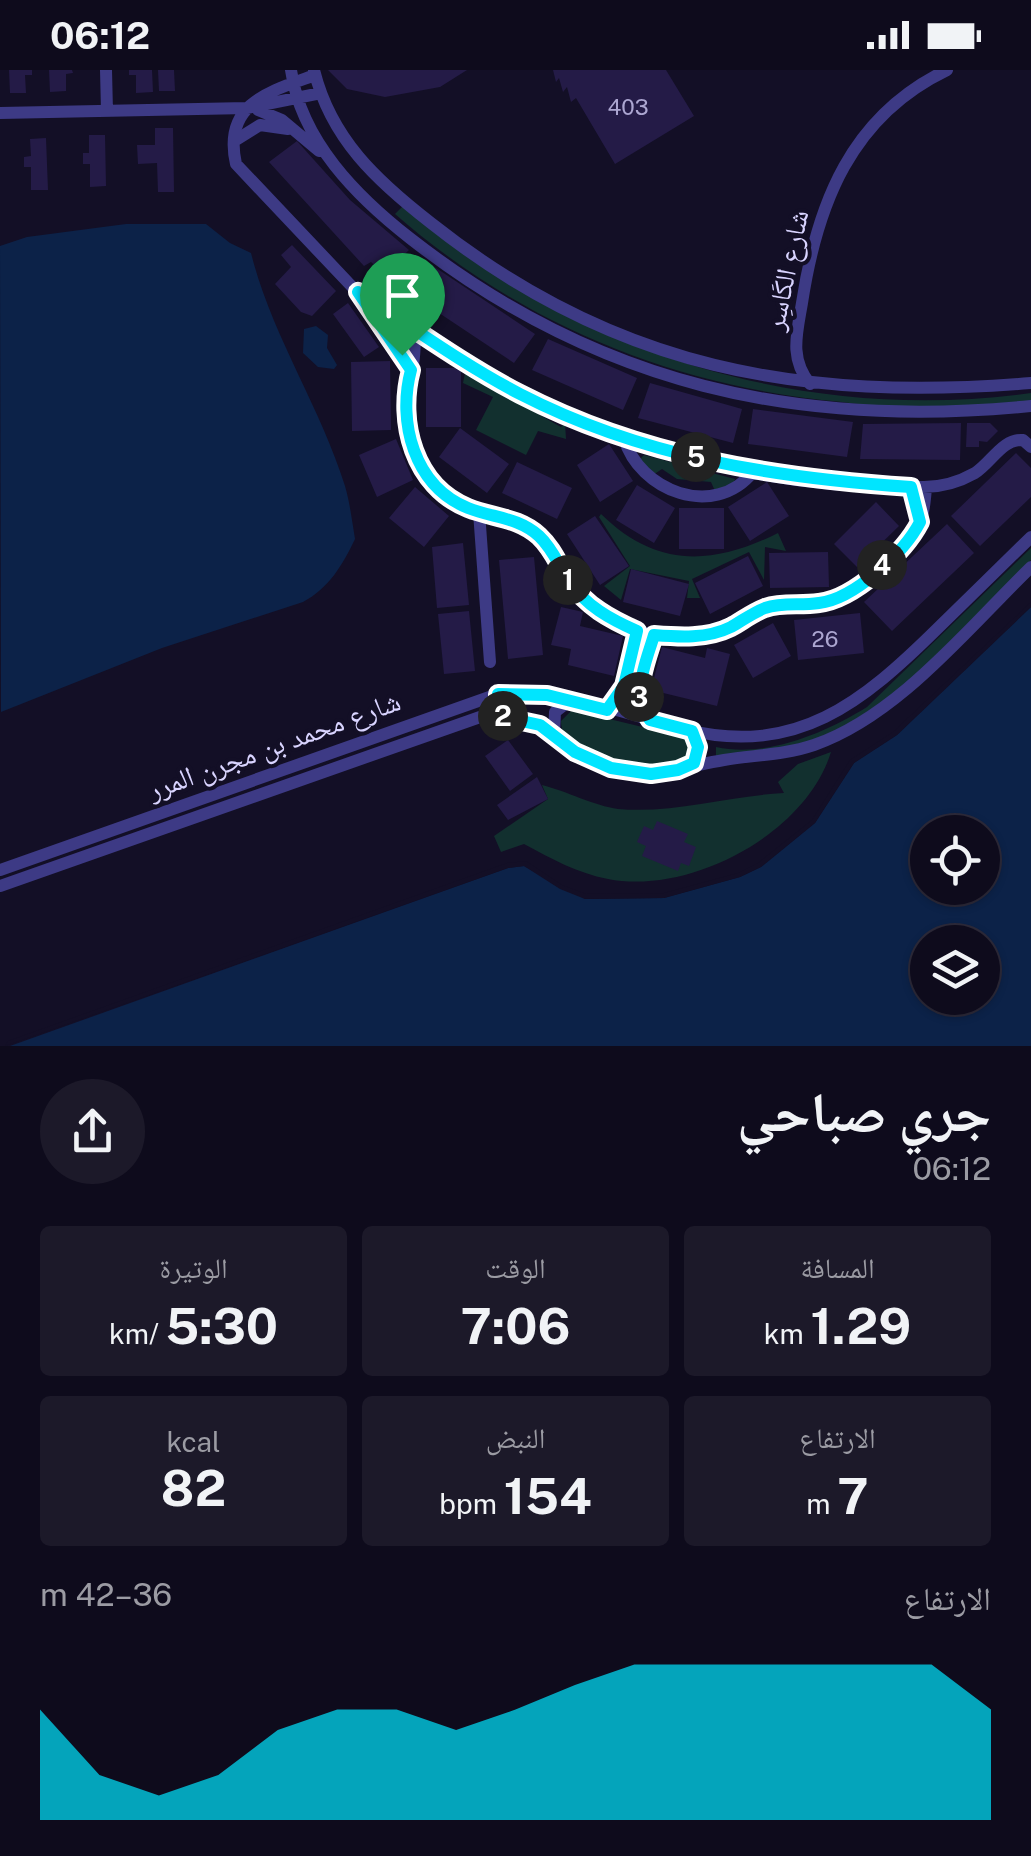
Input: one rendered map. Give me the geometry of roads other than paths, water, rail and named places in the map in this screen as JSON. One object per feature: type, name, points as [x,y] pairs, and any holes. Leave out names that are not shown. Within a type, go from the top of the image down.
[{"type":"street","points":[[106,70],[107,111]]},
{"type":"street","name":"شارع الكَاسِر","points":[[770,378],[794,352],[808,261],[836,178],[875,120],[910,90],[946,70]]},
{"type":"street","points":[[411,370],[358,292],[239,170],[234,158],[247,108],[292,76],[315,72],[345,142],[370,172],[466,252],[567,312],[633,341],[770,378],[810,384],[912,390],[1031,382]]},
{"type":"street","points":[[292,76],[298,99],[332,163]]},
{"type":"street","points":[[0,114],[247,108],[321,92]]},
{"type":"street","points":[[247,108],[274,116],[298,132],[370,206],[462,277],[536,323],[625,364],[717,391],[813,408],[912,414],[1028,408]]},
{"type":"street","points":[[236,140],[260,125],[298,132]]},
{"type":"street","points":[[358,292],[542,405],[624,438],[753,472],[817,481],[926,487],[954,482],[974,473],[1010,440],[1022,440],[1031,448]]},
{"type":"street","points":[[414,328],[406,417],[415,454],[438,488],[452,500],[479,512],[510,518],[531,530],[548,546],[587,602],[637,631],[702,635],[730,627],[773,606],[820,603],[842,597],[868,579],[906,542],[920,522],[926,487]]},
{"type":"street","points":[[411,370],[425,356],[446,349]]},
{"type":"street","name":"شارع الكَاسِر","points":[[794,352],[810,384]]},
{"type":"street","points":[[624,438],[644,474],[678,493],[726,492],[742,484],[753,472]]},
{"type":"street","points":[[911,487],[920,522]]},
{"type":"street","points":[[479,512],[490,662]]},
{"type":"street","name":"شارع محمد بن مجرن المرر","points":[[0,870],[498,694],[530,692],[719,736],[770,734],[837,714],[898,667],[1031,537]]},
{"type":"street","name":"شارع محمد بن مجرن المرر","points":[[0,886],[459,722],[498,716],[531,722],[575,752],[611,768],[651,774],[796,750],[862,722],[902,691],[1031,567]]},
{"type":"street","points":[[607,710],[624,686],[637,631]]},
{"type":"street","points":[[650,720],[639,696],[654,635]]},
{"type":"street","points":[[498,694],[498,716]]},
{"type":"street","points":[[554,736],[553,717],[569,701]]},
{"type":"street","points":[[691,767],[698,747],[692,731]]},
{"type":"street","points":[[69,845],[74,860]]},
{"type":"water","points":[[126,224],[206,224],[251,253],[271,312],[335,456],[347,492],[355,539],[334,575],[303,602],[162,648],[1,712],[0,246],[27,237]]},
{"type":"water","points":[[316,326],[328,335],[327,348],[337,365],[334,369],[318,367],[303,353],[304,329]]},
{"type":"water","points":[[1031,607],[1031,1046],[10,1046],[508,868],[524,866],[585,899],[664,898],[740,877],[761,867],[815,823],[854,763],[897,735]]}]
